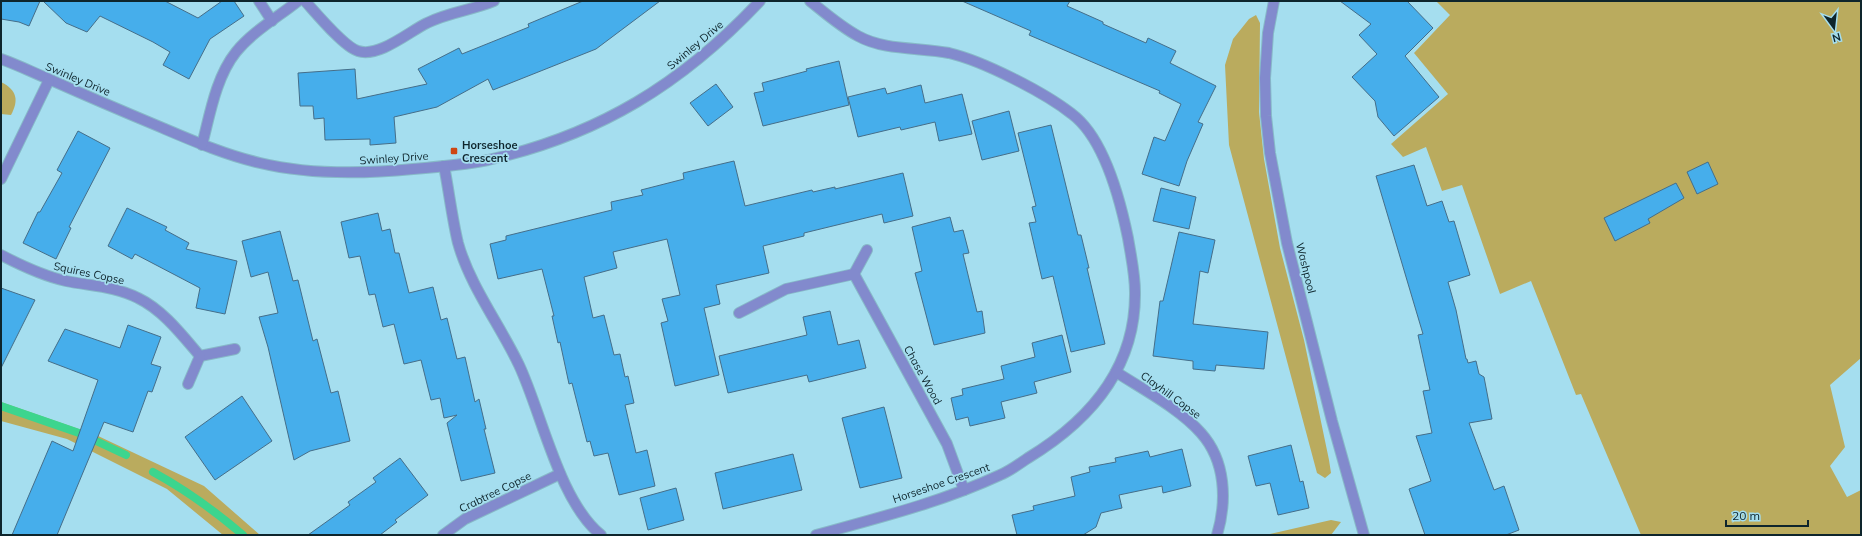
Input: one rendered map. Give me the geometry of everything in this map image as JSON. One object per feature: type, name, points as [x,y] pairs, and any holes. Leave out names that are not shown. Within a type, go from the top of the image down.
[{"type":"street","points":[[259,1],[272,21]]},
{"type":"street","points":[[202,145],[219,85],[230,60],[244,43],[298,1]]},
{"type":"street","points":[[305,1],[346,43],[357,51],[366,52],[392,44],[439,18],[494,1]]},
{"type":"street","name":"Swinley Drive","points":[[1,59],[202,145],[260,164],[296,170],[348,174],[444,166],[486,160],[524,150],[588,128],[635,105],[679,76],[736,27],[760,1]]},
{"type":"street","name":"Horseshoe Crescent","points":[[810,1],[860,37],[886,45],[950,54],[997,71],[1037,91],[1071,112],[1085,124],[1095,138],[1106,162],[1126,227],[1134,268],[1135,294],[1133,320],[1127,347],[1116,372],[1093,407],[1068,431],[1043,449],[1002,474],[964,490],[816,535]]},
{"type":"street","name":"Washpool","points":[[1274,1],[1268,33],[1265,78],[1266,116],[1270,154],[1288,243],[1332,421],[1364,535]]},
{"type":"street","points":[[1,179],[49,80]]},
{"type":"street","points":[[444,166],[458,244],[469,272],[519,366],[560,474],[578,509],[593,529],[601,535]]},
{"type":"street","points":[[738,313],[786,289],[854,274],[867,250]]},
{"type":"street","name":"Squires Copse","points":[[1,255],[44,276],[121,290],[138,298],[164,316],[200,356]]},
{"type":"street","name":"Chase Wood","points":[[854,274],[947,444],[964,490]]},
{"type":"street","points":[[188,384],[200,356],[235,349]]},
{"type":"street","name":"Clayhill Copse","points":[[1116,372],[1194,425],[1209,443],[1221,474],[1223,484],[1223,508],[1217,535]]},
{"type":"street","name":"Crabtree Copse","points":[[443,535],[465,519],[560,474]]},
{"type":"shaded area","points":[[1436,1],[1861,1],[1861,358],[1830,385],[1845,447],[1830,466],[1847,497],[1861,490],[1861,535],[1641,535],[1581,394],[1576,395],[1531,281],[1500,294],[1462,185],[1442,191],[1426,147],[1403,157],[1391,144],[1448,94],[1414,53],[1450,15]]},
{"type":"shaded area","points":[[1256,15],[1260,23],[1259,112],[1264,159],[1280,248],[1304,340],[1329,460],[1331,473],[1325,478],[1317,473],[1229,145],[1225,65],[1233,39],[1249,19]]},
{"type":"shaded area","points":[[1,82],[10,88],[15,96],[16,100],[14,110],[11,115],[1,114]]},
{"type":"shaded area","points":[[1,402],[96,435],[204,486],[260,535],[223,535],[167,489],[67,439],[1,421]]},
{"type":"shaded area","points":[[1331,520],[1341,522],[1331,535],[1266,535]]},
{"type":"building","points":[[1,1],[40,1],[29,26],[19,22],[1,19]]},
{"type":"building","points":[[43,1],[165,1],[198,18],[222,1],[234,1],[244,16],[210,39],[189,79],[163,65],[170,52],[153,42],[100,16],[87,32],[66,23]]},
{"type":"building","points":[[583,1],[660,1],[596,49],[493,90],[488,79],[437,107],[394,117],[396,143],[370,145],[370,139],[325,140],[324,118],[314,119],[313,106],[300,106],[298,73],[355,69],[357,99],[427,84],[418,69],[459,48],[462,54],[529,27],[528,24]]},
{"type":"building","points":[[962,1],[1070,1],[1067,6],[1103,22],[1103,24],[1146,43],[1148,38],[1176,51],[1170,63],[1216,86],[1198,122],[1203,124],[1187,161],[1179,186],[1142,174],[1154,137],[1165,141],[1181,104],[1159,93],[1160,91],[1029,35],[1031,31]]},
{"type":"building","points":[[1340,1],[1407,1],[1433,28],[1405,56],[1439,97],[1394,136],[1378,117],[1375,101],[1352,77],[1377,54],[1359,35],[1371,24]]},
{"type":"building","points":[[839,61],[849,105],[763,126],[754,93],[764,91],[762,83],[807,71],[806,69]]},
{"type":"building","points":[[716,84],[733,107],[708,126],[690,103]]},
{"type":"building","points":[[921,85],[925,103],[962,94],[972,134],[939,141],[935,122],[901,130],[900,127],[858,137],[848,97],[885,88],[887,94]]},
{"type":"building","points":[[1009,111],[1019,151],[982,160],[972,121]]},
{"type":"building","points":[[1051,125],[1078,235],[1081,235],[1089,268],[1087,268],[1105,344],[1071,352],[1053,276],[1042,279],[1029,223],[1036,222],[1032,207],[1036,206],[1018,133]]},
{"type":"building","points":[[78,131],[110,148],[69,227],[71,228],[56,259],[23,243],[38,212],[40,212],[62,173],[57,170]]},
{"type":"building","points":[[734,161],[745,206],[812,190],[813,192],[835,187],[835,189],[903,173],[913,216],[884,223],[882,214],[804,233],[804,236],[763,246],[769,273],[716,285],[720,304],[704,308],[719,375],[675,386],[661,323],[668,321],[662,299],[680,295],[667,239],[613,252],[617,268],[584,277],[593,318],[604,315],[614,355],[620,354],[625,377],[628,376],[634,403],[625,405],[636,453],[647,450],[655,486],[619,495],[608,453],[594,456],[590,441],[587,442],[572,383],[569,384],[560,342],[558,343],[552,316],[554,316],[542,269],[498,279],[490,244],[506,240],[506,236],[612,210],[611,202],[643,195],[641,190],[684,179],[683,173]]},
{"type":"building","points":[[1708,162],[1718,184],[1697,194],[1687,172]]},
{"type":"building","points":[[1414,165],[1427,206],[1442,201],[1449,222],[1454,221],[1470,275],[1448,282],[1456,310],[1466,359],[1468,363],[1476,361],[1479,374],[1484,377],[1492,419],[1469,423],[1494,490],[1504,486],[1519,530],[1506,535],[1425,535],[1409,489],[1431,481],[1416,436],[1432,433],[1423,391],[1430,390],[1418,335],[1423,334],[1376,176]]},
{"type":"building","points":[[1676,183],[1684,198],[1648,219],[1650,223],[1615,241],[1604,218]]},
{"type":"building","points":[[1161,188],[1196,197],[1189,229],[1153,221]]},
{"type":"building","points":[[127,208],[167,227],[165,230],[189,243],[186,249],[237,261],[225,314],[196,308],[200,288],[135,254],[132,259],[108,246]]},
{"type":"building","points":[[378,213],[382,231],[390,229],[395,253],[399,253],[409,293],[433,287],[441,320],[447,318],[457,359],[465,357],[475,402],[479,399],[486,429],[484,429],[495,473],[461,481],[447,423],[457,415],[444,418],[440,398],[431,400],[421,360],[404,364],[394,324],[383,327],[375,294],[369,295],[360,256],[349,258],[341,222]]},
{"type":"building","points":[[950,217],[954,232],[963,230],[969,253],[963,254],[977,312],[982,311],[985,333],[934,345],[915,273],[922,271],[912,227]]},
{"type":"building","points":[[280,231],[293,281],[298,280],[313,341],[317,339],[331,393],[338,391],[350,441],[310,451],[294,460],[268,347],[259,317],[278,313],[268,272],[251,277],[242,241]]},
{"type":"building","points":[[1179,232],[1215,240],[1208,273],[1200,271],[1193,324],[1268,332],[1264,369],[1216,365],[1215,371],[1193,369],[1193,361],[1153,356],[1160,301],[1163,301]]},
{"type":"building","points":[[1,288],[35,300],[1,368]]},
{"type":"building","points":[[830,311],[838,345],[859,340],[866,368],[809,382],[807,375],[728,393],[719,356],[807,335],[803,317]]},
{"type":"building","points":[[128,325],[161,337],[151,364],[161,367],[152,392],[148,391],[133,432],[104,422],[57,535],[12,535],[52,441],[73,451],[98,380],[48,361],[65,329],[120,348]]},
{"type":"building","points":[[1062,335],[1071,372],[1034,382],[1037,393],[1001,402],[1005,418],[970,426],[968,417],[956,420],[951,398],[963,395],[962,389],[1004,379],[1001,366],[1035,357],[1032,343]]},
{"type":"building","points":[[242,396],[272,441],[215,480],[185,437]]},
{"type":"building","points":[[884,407],[902,478],[860,488],[842,418]]},
{"type":"building","points":[[1291,445],[1300,482],[1303,481],[1309,508],[1278,515],[1270,483],[1256,486],[1248,456]]},
{"type":"building","points":[[1182,449],[1191,486],[1163,493],[1162,486],[1119,495],[1122,508],[1101,513],[1096,527],[1083,535],[1017,535],[1012,515],[1034,510],[1033,506],[1075,496],[1071,477],[1090,472],[1089,467],[1116,462],[1115,458],[1148,451],[1150,457]]},
{"type":"building","points":[[793,454],[802,490],[723,509],[715,473]]},
{"type":"building","points":[[400,458],[428,495],[395,520],[397,522],[380,535],[308,535],[350,505],[348,502],[376,482],[373,478]]},
{"type":"building","points":[[676,488],[684,520],[648,530],[640,498]]},
{"type":"waterway","points":[[1,406],[79,433],[126,455]]},
{"type":"waterway","points":[[153,472],[200,501],[243,535]]},
{"type":"place","name":"Horseshoe Crescent","points":[[454,151]]}]
